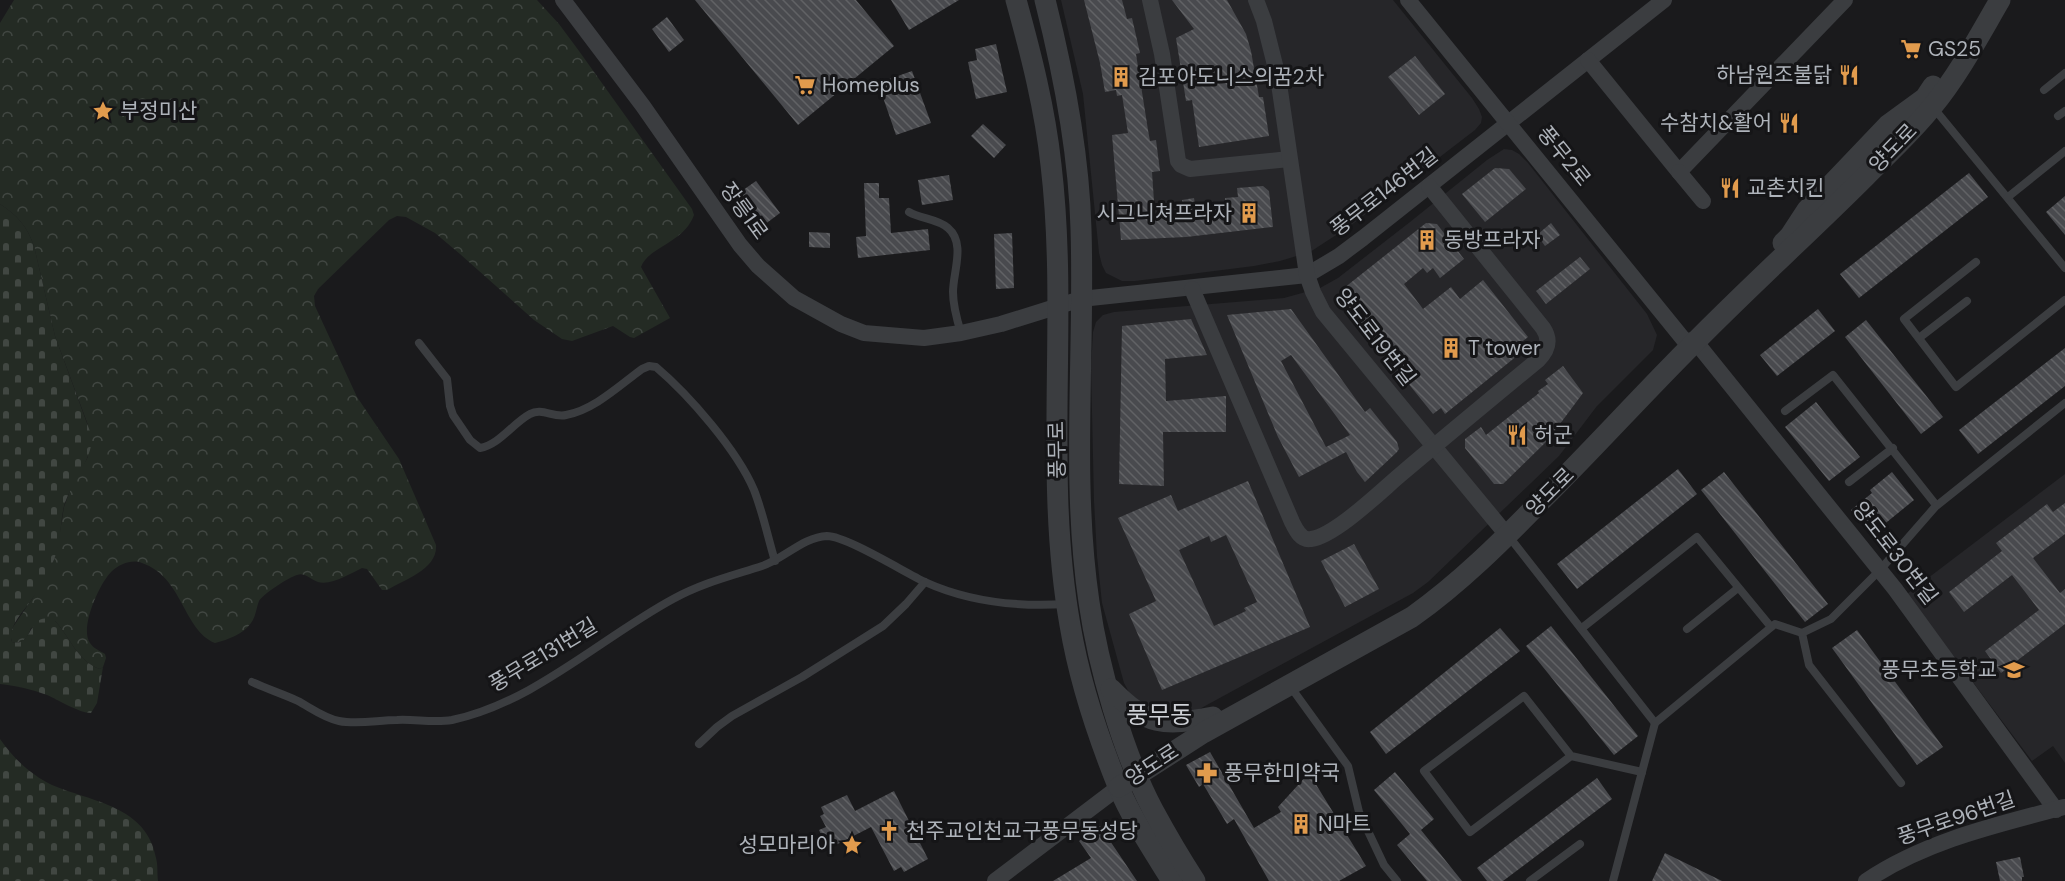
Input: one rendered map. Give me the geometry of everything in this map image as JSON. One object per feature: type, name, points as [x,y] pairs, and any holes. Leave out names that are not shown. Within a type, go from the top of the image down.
[{"type":"street","name":"장릉1로","points":[[563,0],[643,106],[740,245],[774,282],[814,310],[864,333],[924,338],[961,333],[1081,299]]},
{"type":"street","name":"풍무로","points":[[1016,0],[1043,109],[1052,166],[1057,307],[1058,487],[1060,537],[1067,604],[1089,704],[1119,787],[1172,881]]},
{"type":"street","name":"풍무로","points":[[1045,0],[1054,36],[1078,172],[1081,229],[1081,482],[1083,554],[1089,603],[1107,685],[1135,771],[1153,810],[1195,881]]},
{"type":"street","points":[[1150,0],[1157,28],[1178,161],[1181,165],[1190,169],[1289,159]]},
{"type":"street","name":"양도로19번길","points":[[1256,0],[1272,48],[1307,275],[1312,292],[1323,312],[1505,532]]},
{"type":"street","name":"풍무2로","points":[[1408,0],[1690,341]]},
{"type":"street","name":"풍무로146번길","points":[[1081,299],[1307,275],[1339,255],[1430,186],[1664,0]]},
{"type":"street","points":[[1679,172],[1845,0]]},
{"type":"street","name":"양도로","points":[[1928,103],[1988,0]]},
{"type":"street","name":"양도로","points":[[1135,771],[1203,733],[1409,609],[1505,532],[1790,236],[1807,210],[1888,125],[1928,103],[1956,74],[2000,0]]},
{"type":"street","points":[[1588,60],[1702,201]]},
{"type":"street","points":[[1192,289],[1292,522],[1300,536],[1311,539],[1336,527],[1538,360],[1548,347],[1543,328],[1430,186]]},
{"type":"street","name":"양도로30번길","points":[[1690,341],[1880,570],[2061,808]]},
{"type":"street","name":"양도로","points":[[1119,787],[1135,771],[1213,717],[1287,682]]},
{"type":"street","points":[[1107,685],[1128,706],[1147,718],[1174,723],[1213,717]]},
{"type":"street","points":[[995,881],[1119,787]]},
{"type":"street","name":"풍무로96번길","points":[[1866,881],[1895,863],[1938,844],[2061,808]]},
{"type":"lane","points":[[2044,90],[2065,73]]},
{"type":"lane","points":[[1928,103],[2065,268]]},
{"type":"lane","points":[[2008,197],[2065,152]]},
{"type":"lane","points":[[909,213],[918,218],[941,224],[954,235],[957,253],[954,306],[961,333]]},
{"type":"lane","points":[[1976,262],[1904,319],[1956,387],[2065,300]]},
{"type":"lane","points":[[1919,338],[1967,301]]},
{"type":"lane","points":[[419,343],[447,379],[453,415],[470,440],[480,448],[484,448],[532,413],[539,411],[560,416],[569,415],[595,402],[642,369],[649,366],[656,367],[716,432],[742,469],[758,501],[775,561]]},
{"type":"lane","points":[[1785,411],[1833,375],[1936,505]]},
{"type":"lane","points":[[1613,881],[1655,723],[1775,624],[1802,633],[1831,619],[1880,570],[1936,505],[2065,403]]},
{"type":"lane","points":[[1849,482],[1893,448]]},
{"type":"lane","points":[[1505,532],[1655,723]]},
{"type":"lane","name":"풍무로131번길","points":[[252,682],[326,716],[347,722],[450,720],[518,696],[647,613],[695,587],[775,561],[811,540],[828,536],[845,541],[925,582],[981,599],[1028,606],[1067,604]]},
{"type":"lane","points":[[1582,628],[1697,537],[1771,627]]},
{"type":"lane","points":[[699,744],[732,716],[797,680],[883,626],[925,582]]},
{"type":"lane","points":[[1687,629],[1738,588]]},
{"type":"lane","points":[[1802,633],[1809,665],[1901,783]]},
{"type":"lane","points":[[1287,682],[1348,766],[1359,812],[1384,865],[1396,881]]},
{"type":"lane","points":[[1571,756],[1470,832],[1424,771],[1524,696],[1571,756],[1642,772]]},
{"type":"lane","points":[[1530,881],[1580,844]]},
{"type":"shaded area","points":[[1061,0],[1393,0],[1472,98],[1482,117],[1481,123],[1350,226],[1310,252],[1254,266],[1122,281],[1106,273],[1099,253],[1083,94]]},
{"type":"shaded area","points":[[1504,149],[1519,154],[1528,163],[1647,314],[1657,335],[1653,350],[1597,406],[1559,456],[1428,582],[1413,593],[1194,712],[1163,717],[1131,696],[1124,683],[1102,603],[1094,501],[1091,368],[1093,332],[1096,322],[1103,315],[1114,312],[1284,298],[1320,288],[1338,278]]},
{"type":"shaded area","name":"풍무초등학교","points":[[2065,474],[2065,763],[2053,746],[2032,761],[1907,594]]},
{"type":"green space","points":[[14,0],[537,0],[559,24],[692,209],[694,215],[682,232],[651,254],[641,267],[670,318],[634,338],[613,326],[572,341],[562,339],[534,320],[435,233],[406,217],[397,216],[389,220],[318,289],[314,296],[315,306],[357,397],[399,459],[436,545],[432,561],[419,573],[387,590],[382,590],[367,569],[362,568],[323,583],[305,575],[297,575],[276,586],[261,598],[253,620],[244,631],[215,643],[196,627],[175,591],[156,570],[142,563],[130,562],[119,566],[107,577],[89,617],[87,636],[91,645],[105,654],[103,667],[100,669],[86,661],[55,621],[31,628],[25,640],[12,642],[10,634],[13,627],[54,560],[64,507],[72,485],[88,457],[88,425],[55,336],[34,246],[21,222],[0,204],[0,23]]},
{"type":"green space","points":[[0,204],[21,222],[34,246],[55,336],[92,437],[89,454],[64,506],[59,543],[48,574],[16,621],[11,637],[12,642],[19,642],[40,620],[46,618],[55,621],[86,661],[100,669],[103,667],[97,703],[91,713],[75,709],[35,691],[0,684]]},
{"type":"green space","points":[[0,739],[23,765],[44,781],[116,808],[142,827],[151,841],[157,863],[158,881],[0,881]]},
{"type":"building","name":"Homeplus","points":[[695,0],[856,0],[894,46],[798,125]]},
{"type":"building","points":[[891,0],[959,0],[909,30]]},
{"type":"building","points":[[1084,0],[1122,0],[1127,19],[1132,18],[1140,53],[1136,54],[1150,141],[1156,140],[1160,171],[1152,172],[1155,216],[1184,214],[1182,200],[1194,198],[1196,210],[1226,207],[1225,198],[1238,197],[1237,188],[1263,186],[1269,191],[1273,227],[1186,237],[1121,240],[1112,135],[1128,133],[1122,95],[1117,96],[1116,90],[1105,92]]},
{"type":"building","points":[[1172,0],[1227,0],[1246,34],[1259,97],[1263,97],[1269,136],[1199,147],[1192,100],[1186,101],[1176,38],[1194,29]]},
{"type":"building","points":[[667,17],[684,40],[669,52],[652,29]]},
{"type":"building","points":[[996,44],[1007,92],[976,99],[968,62],[977,60],[975,49]]},
{"type":"building","points":[[1415,56],[1445,94],[1419,115],[1388,77]]},
{"type":"building","points":[[912,71],[931,123],[896,135],[878,83]]},
{"type":"building","points":[[983,124],[1006,145],[994,158],[971,136]]},
{"type":"building","points":[[1495,168],[1509,169],[1526,189],[1485,222],[1462,194]]},
{"type":"building","points":[[1969,173],[1988,197],[1859,298],[1840,274]]},
{"type":"building","points":[[949,175],[953,200],[922,205],[918,180]]},
{"type":"building","points":[[756,181],[780,213],[760,228],[736,195]]},
{"type":"building","points":[[864,183],[879,183],[879,198],[889,198],[891,233],[928,229],[930,250],[858,258],[856,237],[866,236]]},
{"type":"building","points":[[2065,196],[2065,235],[2046,212]]},
{"type":"building","name":"T tower","points":[[1426,223],[1437,224],[1464,259],[1440,278],[1433,268],[1427,273],[1423,268],[1404,284],[1423,309],[1451,287],[1460,299],[1483,280],[1528,337],[1518,345],[1523,351],[1445,414],[1441,408],[1433,414],[1343,303],[1344,288]]},
{"type":"building","points":[[1551,223],[1560,235],[1545,246],[1537,235]]},
{"type":"building","points":[[809,232],[830,233],[830,248],[809,247]]},
{"type":"building","points":[[1012,233],[1014,288],[996,289],[994,234]]},
{"type":"building","points":[[1580,257],[1590,269],[1546,304],[1536,291]]},
{"type":"building","points":[[1291,309],[1365,412],[1370,408],[1397,442],[1399,449],[1397,452],[1365,482],[1346,452],[1299,477],[1278,437],[1227,315]],"holes":[[[1291,355],[1350,435],[1326,447],[1281,361]]]},
{"type":"building","points":[[1818,309],[1835,331],[1777,376],[1760,355]]},
{"type":"building","points":[[1191,319],[1207,355],[1165,359],[1166,401],[1226,396],[1226,432],[1163,432],[1164,486],[1119,484],[1122,326]]},
{"type":"building","points":[[1866,320],[1943,417],[1921,434],[1845,337]]},
{"type":"building","points":[[2065,348],[2065,386],[1978,454],[1959,430]]},
{"type":"building","points":[[1563,366],[1583,393],[1548,440],[1503,484],[1494,484],[1465,448],[1465,439],[1481,427],[1486,435],[1539,393],[1538,391],[1548,384],[1545,380]]},
{"type":"building","points":[[1816,402],[1860,457],[1829,481],[1785,427]]},
{"type":"building","points":[[1678,469],[1697,494],[1577,589],[1557,564]]},
{"type":"building","points":[[1724,472],[1828,604],[1805,622],[1701,490]]},
{"type":"building","points":[[1892,472],[1914,500],[1871,535],[1851,510],[1872,493],[1870,490]]},
{"type":"building","points":[[1248,481],[1310,627],[1162,690],[1129,614],[1156,601],[1118,518],[1171,495],[1178,511]],"holes":[[[1226,535],[1257,602],[1244,608],[1246,611],[1214,626],[1179,550],[1209,536],[1211,542]]]},
{"type":"building","points":[[2065,503],[2065,534],[2033,558],[2060,593],[2065,589],[2065,624],[2001,673],[1985,651],[2039,610],[2012,575],[1964,612],[1949,592],[2002,551],[1996,543],[2047,504],[2053,512]]},
{"type":"building","points":[[1354,544],[1379,589],[1345,607],[1321,561]]},
{"type":"building","points":[[1551,626],[1638,736],[1614,755],[1526,646]]},
{"type":"building","points":[[1500,628],[1520,651],[1386,754],[1370,732]]},
{"type":"building","points":[[1857,630],[1943,747],[1917,765],[1832,648]]},
{"type":"building","name":"N마트","points":[[1210,752],[1254,828],[1281,812],[1278,807],[1309,773],[1366,866],[1339,881],[1269,881],[1234,819],[1227,824],[1203,784],[1199,787],[1186,765]]},
{"type":"building","points":[[1395,772],[1434,819],[1421,830],[1462,881],[1427,881],[1397,845],[1410,834],[1374,790]]},
{"type":"building","points":[[1597,778],[1612,799],[1503,881],[1487,881],[1477,868]]},
{"type":"building","points":[[894,791],[928,859],[904,872],[901,867],[894,871],[871,827],[828,849],[819,830],[826,827],[820,816],[824,814],[821,807],[847,795],[855,811]]},
{"type":"building","points":[[1100,826],[1137,881],[1053,881],[1091,858],[1079,841]]},
{"type":"building","points":[[1665,853],[1722,881],[1652,881]]},
{"type":"building","points":[[2020,857],[2024,877],[2022,881],[2000,881],[1996,862]]},
{"type":"place","name":"GS25","points":[[1911,49]]},
{"type":"place","name":"하남원조불닭","points":[[1849,75]]},
{"type":"place","name":"김포아도니스의꿈2차","points":[[1121,77]]},
{"type":"place","name":"Homeplus","points":[[805,85]]},
{"type":"place","name":"부정미산","points":[[103,111]]},
{"type":"place","name":"수참치&활어","points":[[1789,123]]},
{"type":"place","name":"교촌치킨","points":[[1730,188]]},
{"type":"place","name":"시그니쳐프라자","points":[[1249,213]]},
{"type":"place","name":"동방프라자","points":[[1427,240]]},
{"type":"place","name":"T tower","points":[[1451,348]]},
{"type":"place","name":"허군","points":[[1517,435]]},
{"type":"place","name":"풍무초등학교","points":[[2014,670]]},
{"type":"place","name":"풍무한미약국","points":[[1207,773]]},
{"type":"place","name":"N마트","points":[[1301,824]]},
{"type":"place","name":"천주교인천교구풍무동성당","points":[[889,831]]},
{"type":"place","name":"성모마리아","points":[[852,845]]},
{"type":"district","name":"풍무동","points":[[1159,714]]}]
